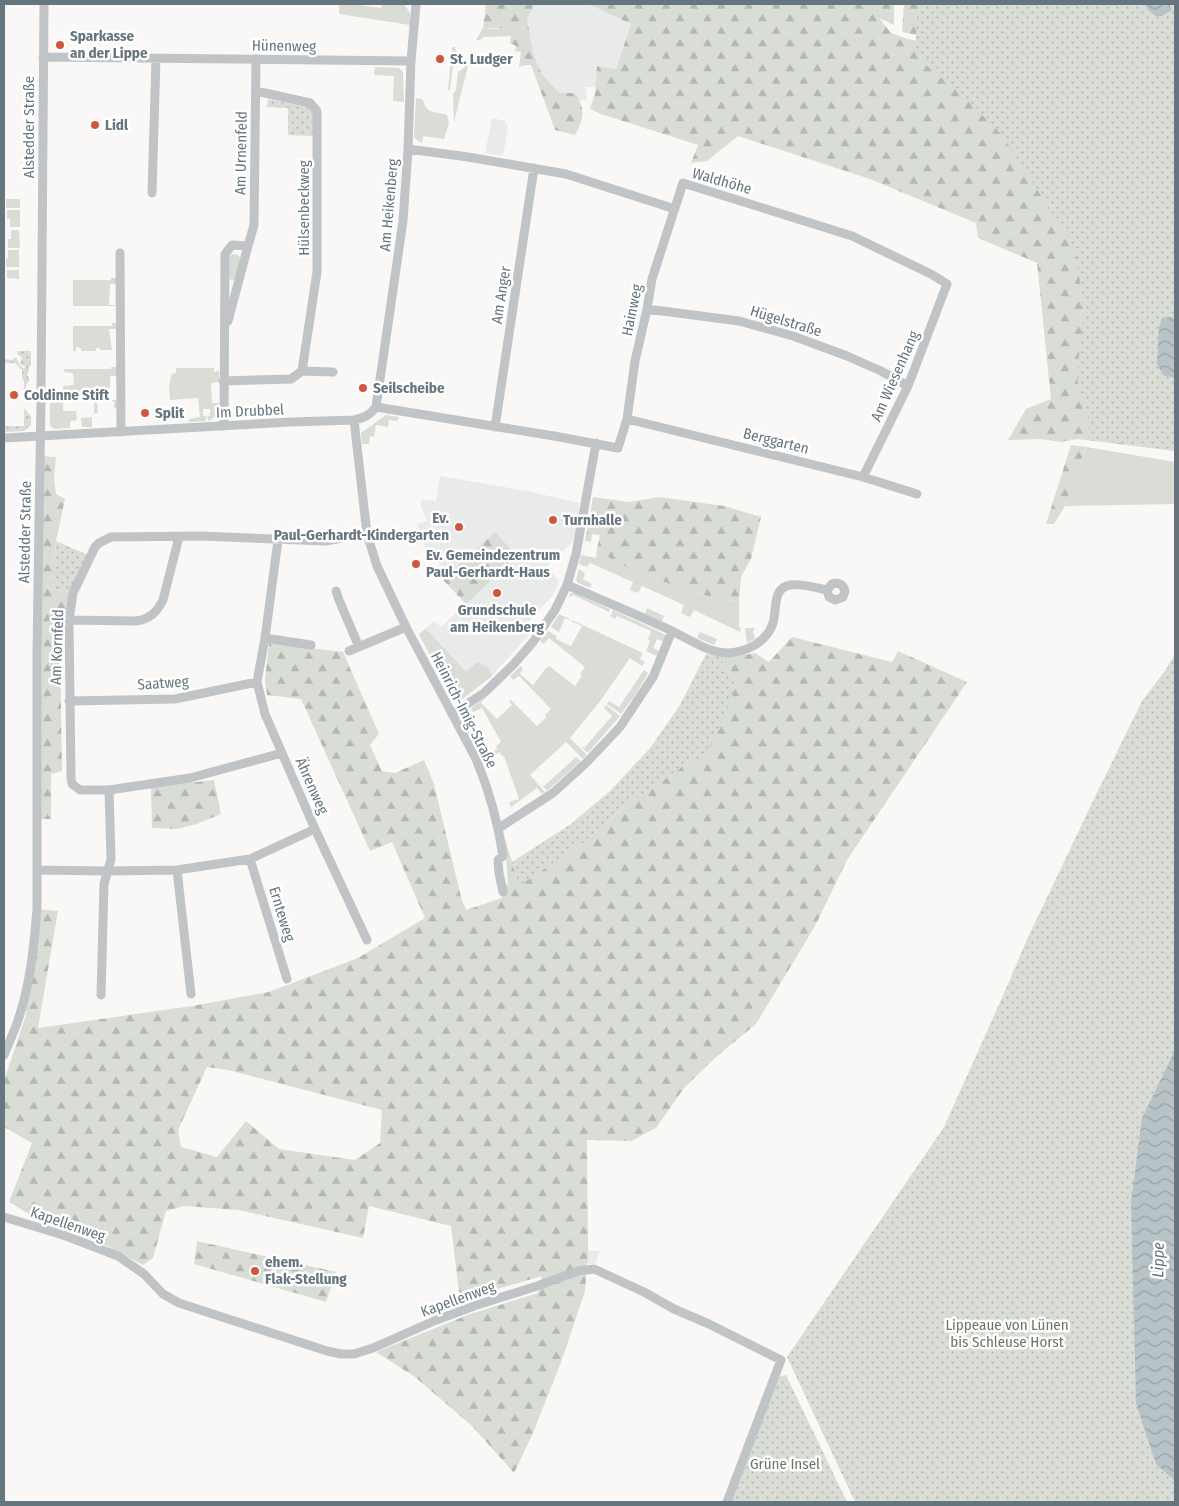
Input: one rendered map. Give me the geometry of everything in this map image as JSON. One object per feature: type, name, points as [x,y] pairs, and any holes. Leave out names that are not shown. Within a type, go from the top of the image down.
[{"type":"street","name":"Alstedder Straße","points":[[4,1056],[18,1022],[26,990],[34,938],[37,870],[37,652],[41,436],[44,4]]},
{"type":"street","name":"Am Heikenberg","points":[[376,407],[403,221],[411,61],[416,4]]},
{"type":"street","name":"Hünenweg","points":[[43,57],[411,61]]},
{"type":"street","points":[[152,193],[156,59]]},
{"type":"street","name":"Am Urnenfeld","points":[[224,336],[254,225],[256,59]]},
{"type":"street","name":"Hülsenbeckweg","points":[[256,92],[310,103],[317,111],[317,272],[302,370]]},
{"type":"street","points":[[408,149],[534,168],[574,177],[675,209]]},
{"type":"street","name":"Am Anger","points":[[495,427],[534,168]]},
{"type":"street","name":"Waldhöhe","points":[[675,209],[683,183],[852,236],[947,284]]},
{"type":"street","name":"Hainweg","points":[[596,444],[618,448],[627,419],[634,361],[652,279],[675,209]]},
{"type":"street","name":"Am Urnenfeld","points":[[224,426],[223,381],[226,254],[232,245],[248,246]]},
{"type":"street","points":[[120,253],[121,432]]},
{"type":"street","name":"Am Wiesenhang","points":[[863,477],[908,386],[947,284]]},
{"type":"street","name":"Hügelstraße","points":[[647,308],[739,321],[793,336],[882,371],[908,386]]},
{"type":"street","points":[[223,381],[291,379],[302,370],[333,372]]},
{"type":"street","points":[[376,407],[596,444],[576,554],[568,585],[555,610],[545,626],[513,665],[485,692],[452,714]]},
{"type":"street","name":"Im Drubbel","points":[[4,438],[354,420],[371,413],[376,407]]},
{"type":"street","name":"Berggarten","points":[[627,419],[863,477],[917,494]]},
{"type":"street","name":"Heinrich-Imig-Straße","points":[[354,420],[367,534],[377,566],[406,627],[476,759],[483,776],[499,828],[503,856],[498,860],[503,892]]},
{"type":"street","name":"Am Kornfeld","points":[[282,753],[190,778],[108,790],[80,790],[72,784],[70,778],[69,620],[73,593],[95,547],[111,537],[201,536],[325,541],[367,534]]},
{"type":"street","points":[[69,620],[136,621],[154,614],[163,600],[179,537]]},
{"type":"street","name":"Ährenweg","points":[[278,540],[257,682],[265,714],[366,940]]},
{"type":"street","points":[[568,585],[707,648],[727,653],[745,650],[766,637],[774,622],[778,594],[784,587],[794,584],[828,590]]},
{"type":"street","points":[[336,592],[359,647]]},
{"type":"street","points":[[349,651],[406,627]]},
{"type":"street","points":[[499,828],[553,793],[586,763],[620,727],[653,677],[672,631]]},
{"type":"street","points":[[265,638],[311,645]]},
{"type":"street","name":"Saatweg","points":[[69,701],[175,699],[257,682]]},
{"type":"street","points":[[101,995],[104,884],[110,859],[108,790]]},
{"type":"street","points":[[37,870],[177,870],[250,859],[315,829]]},
{"type":"street","name":"Ernteweg","points":[[250,859],[287,978]]},
{"type":"street","points":[[177,870],[191,994]]},
{"type":"street","name":"Kapellenweg","points":[[4,1217],[66,1236],[118,1256],[144,1274],[163,1294],[179,1303],[341,1354],[354,1354],[372,1348],[474,1306],[578,1271],[594,1269],[781,1360],[727,1502]]},
{"type":"shaded area","points":[[535,4],[588,4],[631,24],[616,69],[597,66],[596,87],[586,87],[587,100],[580,101],[577,95],[560,93],[548,81],[535,61],[527,19]]},
{"type":"shaded area","points":[[492,118],[505,121],[508,127],[503,156],[485,153]]},
{"type":"shaded area","points":[[440,476],[527,491],[579,503],[577,538],[546,567],[559,581],[553,595],[526,624],[533,630],[492,676],[461,700],[455,700],[450,695],[419,634],[434,621],[441,627],[517,556],[447,576],[437,560],[433,549],[427,551],[417,524],[427,521],[420,504],[423,500],[436,501]]},
{"type":"shaded area","points":[[568,1250],[600,1251],[595,1264],[573,1265]]},
{"type":"green space","points":[[339,4],[381,8],[382,4],[404,4],[410,13],[410,25],[339,14]]},
{"type":"green space","points":[[486,4],[535,4],[527,19],[529,30],[521,28],[483,28]]},
{"type":"green space","points":[[588,4],[894,4],[894,25],[879,18],[891,33],[928,43],[958,72],[1175,377],[1175,451],[1078,439],[1061,442],[1041,439],[1008,440],[1026,409],[1051,399],[1037,263],[978,238],[976,223],[870,179],[738,136],[707,161],[691,163],[698,145],[590,109],[595,94],[597,66],[616,69],[631,24]]},
{"type":"green space","points":[[904,4],[924,4],[927,37],[902,32]]},
{"type":"green space","points":[[919,4],[1175,4],[1175,451],[1089,439],[1086,434],[1088,430],[1088,413],[1079,390],[1077,374],[1084,311],[1076,256],[1071,243],[1059,221],[1002,135],[963,96],[927,66],[919,56],[916,46],[916,23]]},
{"type":"green space","points":[[507,27],[529,30],[531,42],[519,36],[483,37],[480,40],[476,40],[483,28]]},
{"type":"green space","points":[[511,36],[519,36],[531,42],[535,58],[541,70],[560,93],[573,93],[577,95],[582,115],[575,135],[555,130],[531,65],[519,67],[521,52],[515,51],[516,46],[510,43]]},
{"type":"green space","points":[[452,47],[455,47],[457,54],[462,58],[459,64],[453,64],[450,90],[448,90]]},
{"type":"green space","points":[[469,54],[471,54],[454,122],[453,94],[456,90],[458,72],[465,67]]},
{"type":"green space","points":[[375,67],[399,68],[403,72],[404,102],[393,101],[394,76],[374,75]]},
{"type":"green space","points":[[416,98],[422,99],[430,111],[447,115],[449,123],[444,139],[423,136],[422,143],[414,137]]},
{"type":"green space","points":[[268,99],[311,108],[314,113],[314,136],[288,135],[288,108],[267,107]]},
{"type":"green space","points":[[6,199],[20,199],[20,208],[6,208]]},
{"type":"green space","points":[[7,210],[20,210],[20,227],[10,227],[10,219],[7,219]]},
{"type":"green space","points":[[11,230],[19,230],[20,248],[8,248]]},
{"type":"green space","points":[[8,250],[19,250],[19,267],[6,267]]},
{"type":"green space","points":[[235,254],[240,257],[239,267],[238,274],[232,281],[228,277],[228,259],[230,255]]},
{"type":"green space","points":[[7,270],[19,270],[19,279],[7,278]]},
{"type":"green space","points":[[111,278],[117,278],[116,284],[110,284],[109,305],[116,306],[73,306],[73,280],[111,280]]},
{"type":"green space","points":[[112,323],[116,323],[117,329],[109,329],[112,350],[96,348],[96,351],[81,351],[81,348],[76,347],[76,351],[73,351],[73,326],[112,326]]},
{"type":"green space","points":[[17,351],[31,352],[31,365],[28,368],[27,375],[30,380],[26,385],[26,398],[24,397],[22,370],[15,363],[6,363],[4,365],[4,359],[12,360],[16,357],[23,368],[26,367],[20,363],[22,357],[18,355]]},
{"type":"green space","points":[[111,367],[117,367],[117,376],[110,376],[110,390],[104,390],[104,395],[109,395],[109,400],[117,400],[117,409],[114,408],[114,401],[97,402],[98,413],[94,413],[94,392],[63,393],[63,386],[74,385],[73,373],[64,372],[64,369],[111,369]]},
{"type":"green space","points":[[176,368],[214,368],[214,372],[219,371],[219,382],[211,383],[212,403],[219,403],[213,418],[208,421],[207,416],[210,416],[210,409],[203,409],[203,416],[206,416],[206,421],[189,422],[189,419],[200,417],[198,398],[170,400],[169,385],[172,374],[176,373]]},
{"type":"green space","points":[[50,389],[60,389],[61,396],[71,396],[71,398],[63,399],[63,411],[76,411],[77,420],[70,421],[70,428],[55,429],[50,426]]},
{"type":"green space","points":[[24,408],[31,416],[31,425],[24,431],[4,432],[4,426],[24,426]]},
{"type":"green space","points":[[386,415],[399,417],[397,421],[389,420],[388,427],[376,425],[374,437],[370,436],[369,444],[362,444],[361,433]]},
{"type":"green space","points":[[92,417],[92,427],[82,427],[81,418]]},
{"type":"green space","points":[[1071,445],[1086,447],[1065,506],[1054,524],[1046,524]]},
{"type":"green space","points":[[1086,447],[1175,462],[1175,504],[1065,506]]},
{"type":"green space","points":[[40,456],[56,457],[54,478],[56,494],[65,499],[56,541],[52,589],[73,593],[60,645],[62,771],[51,774],[51,819],[37,819]]},
{"type":"green space","points":[[593,497],[629,502],[659,497],[724,506],[761,517],[751,559],[741,577],[739,601],[725,600],[718,589],[711,589],[711,597],[639,574],[597,549],[600,535],[592,534],[591,542],[585,541]]},
{"type":"green space","points":[[495,532],[517,556],[466,604],[443,580]]},
{"type":"green space","points":[[56,541],[90,556],[73,593],[52,589]]},
{"type":"green space","points":[[597,549],[639,574],[711,597],[711,589],[718,589],[725,600],[739,601],[740,632],[694,610],[690,617],[681,613],[684,605],[642,586],[638,593],[630,590],[633,582],[590,563],[587,567],[579,564],[581,555],[596,558]]},
{"type":"green space","points":[[579,569],[585,573],[583,579],[592,584],[590,588],[578,583],[576,580]]},
{"type":"green space","points":[[575,593],[610,609],[609,612],[573,595],[571,597],[569,595]]},
{"type":"green space","points":[[647,608],[664,616],[662,621],[645,614]]},
{"type":"green space","points":[[613,610],[664,634],[666,637],[664,642],[657,639],[653,648],[659,651],[657,656],[646,651],[651,631],[617,616],[615,619],[610,616]]},
{"type":"green space","points":[[559,614],[570,619],[565,618],[559,632],[551,627]]},
{"type":"green space","points":[[572,620],[643,653],[640,659],[645,662],[642,666],[630,658],[601,700],[570,738],[587,755],[583,759],[566,742],[530,775],[545,792],[542,794],[537,788],[511,807],[509,802],[519,799],[504,756],[500,752],[482,760],[480,758],[497,749],[496,746],[501,742],[482,708],[473,712],[471,708],[485,698],[481,703],[497,719],[512,705],[509,701],[511,700],[537,726],[546,718],[545,715],[551,709],[519,676],[513,680],[510,676],[521,666],[523,669],[520,674],[533,685],[549,666],[575,686],[582,676],[580,674],[585,667],[549,638],[544,644],[540,641],[548,631],[557,636],[556,639],[571,646],[582,626]]},
{"type":"green space","points":[[745,628],[755,628],[753,632],[755,639],[747,643]]},
{"type":"green space","points":[[426,629],[466,672],[477,662],[489,668],[492,676],[461,700],[455,700],[450,695],[419,634]]},
{"type":"green space","points":[[700,632],[717,639],[714,645],[697,638]]},
{"type":"green space","points":[[792,637],[892,662],[898,651],[967,682],[847,860],[815,926],[756,1024],[716,1057],[684,1088],[656,1128],[631,1141],[587,1140],[588,1253],[585,1291],[561,1362],[533,1433],[514,1473],[472,1426],[415,1377],[376,1352],[470,1314],[538,1293],[542,1276],[460,1300],[451,1226],[369,1206],[363,1238],[238,1210],[184,1206],[166,1211],[153,1258],[143,1265],[100,1242],[29,1214],[9,1202],[32,1143],[4,1127],[4,1081],[26,1015],[26,990],[37,909],[58,911],[38,1028],[192,1006],[269,992],[358,958],[425,918],[392,842],[370,851],[301,699],[267,695],[265,680],[269,643],[343,652],[379,734],[370,745],[382,771],[395,773],[424,760],[434,784],[461,897],[466,910],[502,898],[501,889],[508,884],[504,835],[519,885],[586,841],[622,808],[678,770],[690,759],[697,766],[731,675],[721,667],[725,657],[755,653],[769,662]],"holes":[[[207,1067],[228,1070],[382,1110],[380,1143],[355,1160],[279,1149],[246,1121],[217,1157],[181,1147],[178,1130]]]},
{"type":"green space","points":[[706,654],[725,657],[721,667],[731,675],[736,686],[716,737],[697,766],[690,759],[678,770],[622,808],[586,841],[519,886],[512,862],[571,824],[611,790],[651,747],[680,705]]},
{"type":"green space","name":"Lippeaue von Lünen bis Schleuse Horst","points":[[1175,654],[1175,1502],[855,1502],[787,1357],[944,1127],[1024,946],[1093,801],[1142,701],[1165,671]]},
{"type":"green space","points":[[644,670],[648,673],[636,694],[621,714],[607,704],[609,701],[619,707]]},
{"type":"green space","points":[[606,705],[620,716],[588,753],[579,745],[584,748],[612,716],[604,708]]},
{"type":"green space","points":[[471,726],[479,742],[474,745],[466,729]]},
{"type":"green space","points":[[576,757],[581,761],[547,791],[541,784],[544,786]]},
{"type":"green space","points":[[214,780],[221,814],[197,824],[177,829],[152,828],[151,787]]},
{"type":"green space","points":[[197,1241],[336,1272],[326,1302],[194,1264]]},
{"type":"green space","name":"Grüne Insel","points":[[786,1375],[847,1502],[730,1502],[777,1377]]},
{"type":"water","points":[[1145,4],[1169,4],[1172,10],[1162,16],[1156,16],[1146,8]]},
{"type":"water","points":[[1171,317],[1175,319],[1174,378],[1163,375],[1157,364],[1159,327],[1162,318]]},
{"type":"water","name":"Lippe","points":[[1175,1050],[1175,1481],[1156,1464],[1136,1403],[1131,1202],[1142,1118]]},
{"type":"place","name":"Sparkasse an der Lippe","points":[[60,45]]},
{"type":"place","name":"St. Ludger","points":[[440,59]]},
{"type":"place","name":"Lidl","points":[[95,125]]},
{"type":"place","name":"Seilscheibe","points":[[363,388]]},
{"type":"place","name":"Coldinne Stift","points":[[14,395]]},
{"type":"place","name":"Split","points":[[145,413]]},
{"type":"place","name":"Turnhalle","points":[[553,520]]},
{"type":"place","name":"Ev. Paul-Gerhardt-Kindergarten","points":[[459,527]]},
{"type":"place","name":"Ev. Gemeindezentrum Paul-Gerhardt-Haus","points":[[416,564]]},
{"type":"place","name":"Grundschule am Heikenberg","points":[[497,593]]},
{"type":"place","name":"ehem. Flak-Stellung","points":[[255,1271]]}]
